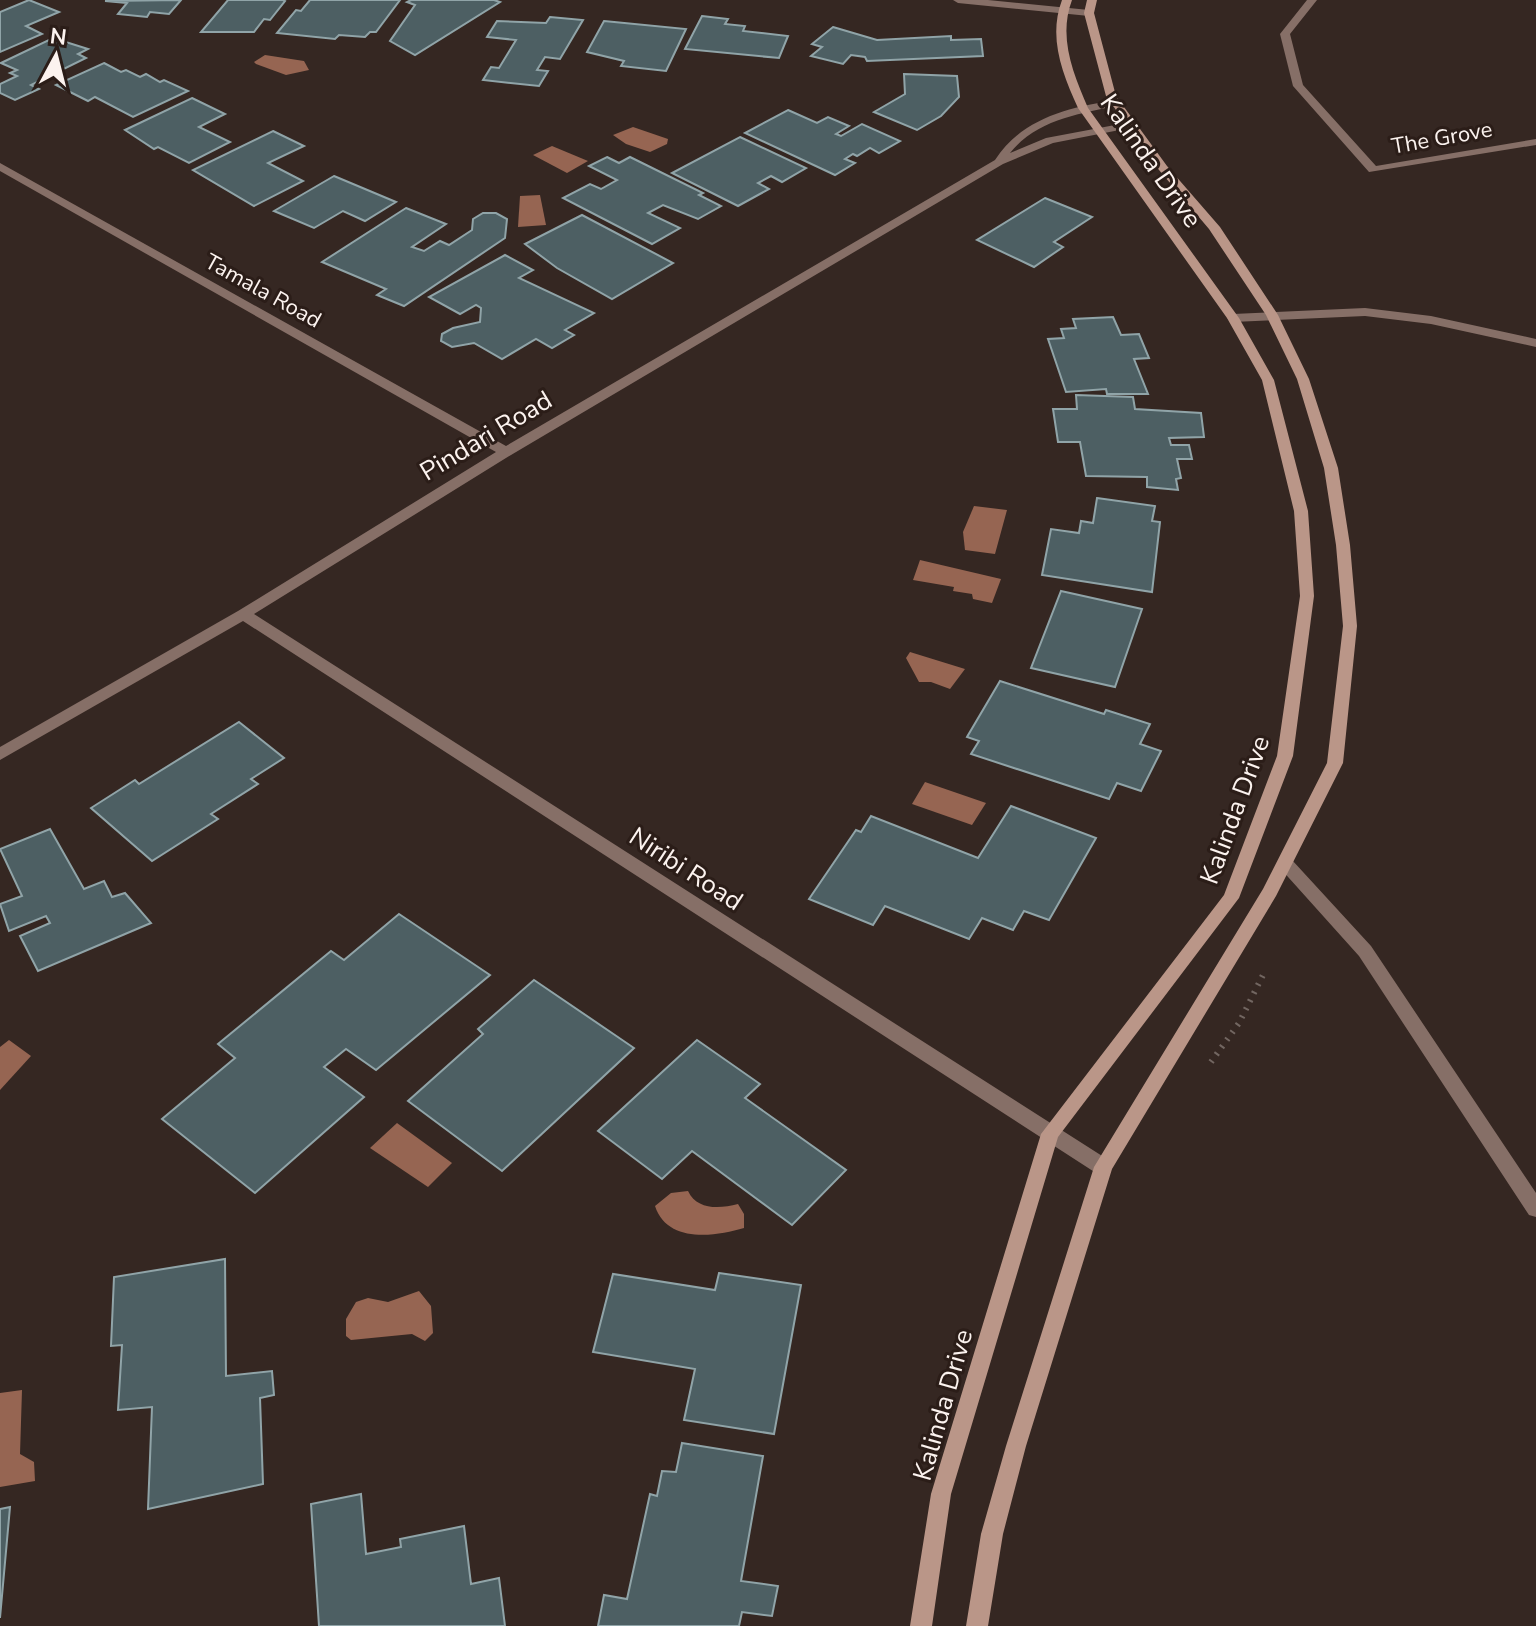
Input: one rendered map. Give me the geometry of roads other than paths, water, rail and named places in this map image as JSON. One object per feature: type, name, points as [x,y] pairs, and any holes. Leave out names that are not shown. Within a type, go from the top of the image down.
[{"type":"street","points":[[958,0],[1090,6]]},
{"type":"street","name":"The Grove","points":[[1312,0],[1285,34],[1298,86],[1373,170],[1536,142]]},
{"type":"street","name":"Kalinda Drive","points":[[921,1626],[941,1494],[1050,1134],[1231,898],[1285,756],[1307,596],[1301,511],[1268,380],[1233,318],[1083,108],[1066,71],[1064,5]]},
{"type":"street","name":"Kalinda Drive","points":[[977,1626],[992,1534],[1016,1446],[1103,1167],[1286,864],[1335,763],[1350,626],[1343,545],[1331,468],[1303,379],[1272,315],[1214,227],[1116,103],[1090,6]]},
{"type":"street","name":"Pindari Road","points":[[999,162],[1007,144],[1046,122],[1083,108],[1116,103]]},
{"type":"street","name":"Pindari Road","points":[[0,754],[243,614],[506,452],[999,162],[1050,140],[1131,125]]},
{"type":"street","name":"Tamala Road","points":[[0,166],[506,452]]},
{"type":"street","points":[[1233,318],[1365,312],[1431,320],[1536,343]]},
{"type":"street","name":"Niribi Road","points":[[243,614],[1103,1167]]},
{"type":"street","points":[[1286,864],[1365,951],[1536,1209]]}]
